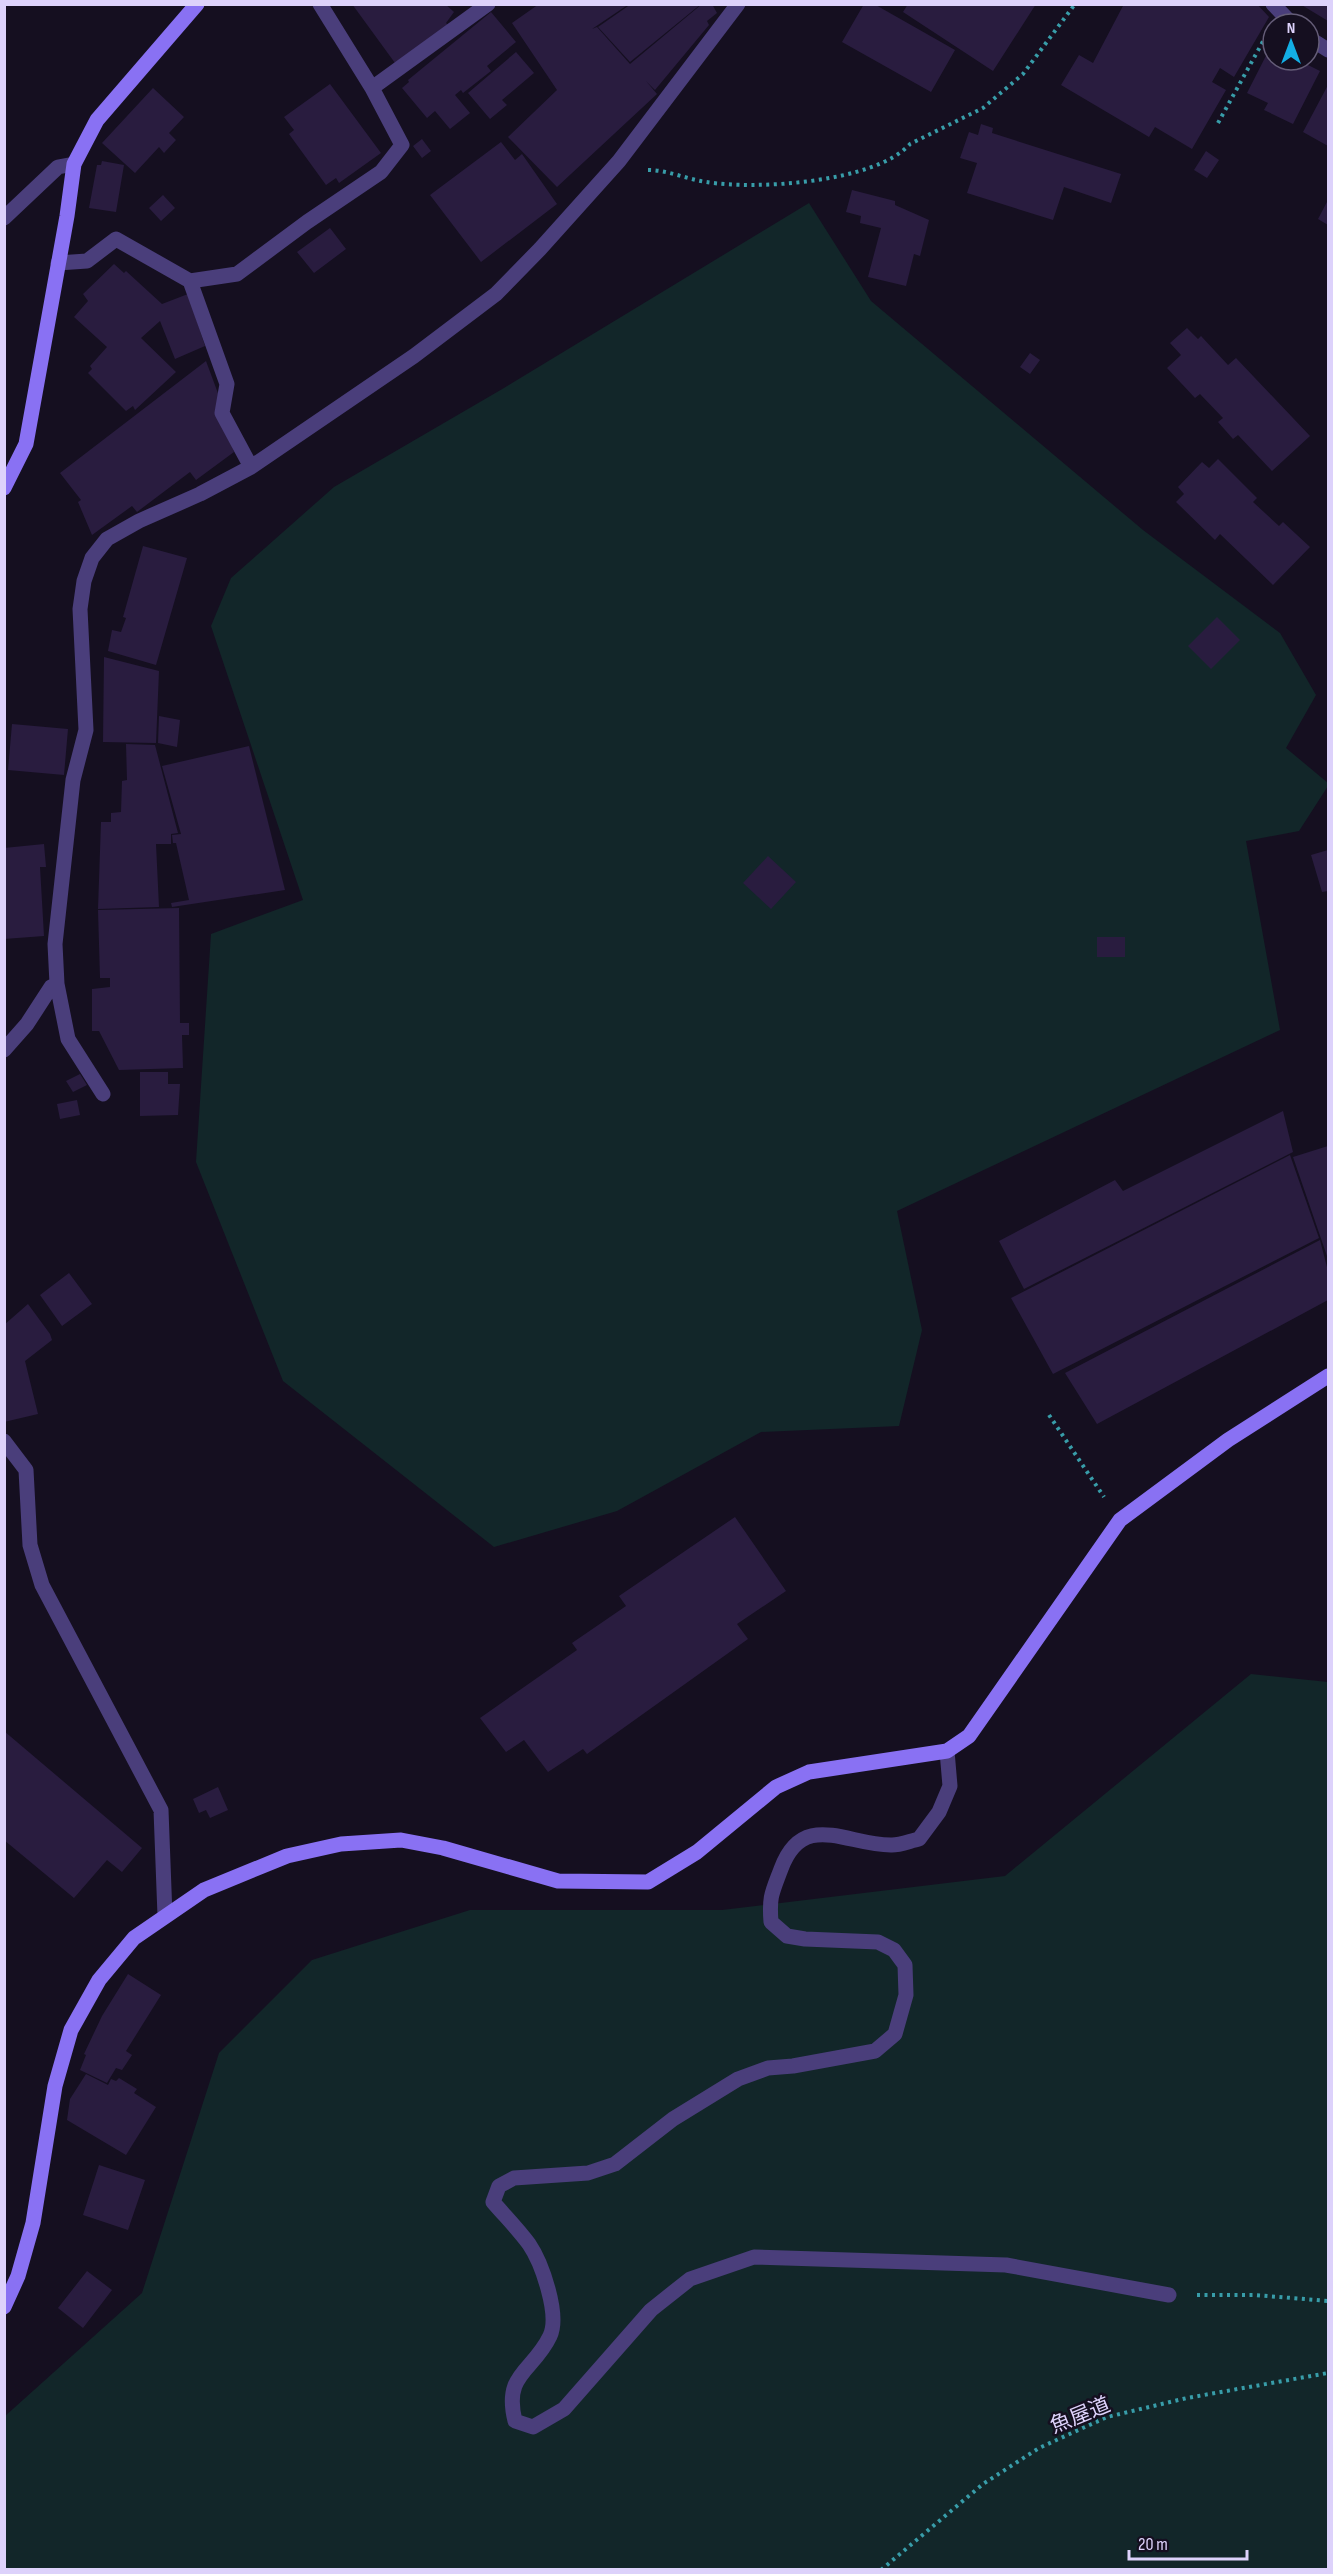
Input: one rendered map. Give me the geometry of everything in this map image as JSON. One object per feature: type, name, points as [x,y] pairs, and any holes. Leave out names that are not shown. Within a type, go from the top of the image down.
[{"type":"street","points":[[4,488],[26,444],[74,164],[97,120],[197,4]]},
{"type":"street","points":[[58,263],[87,261],[116,239],[190,281],[237,274],[307,222],[381,172],[402,146],[372,88],[320,4]]},
{"type":"street","points":[[372,88],[489,4]]},
{"type":"street","points":[[103,1094],[68,1039],[57,984],[55,944],[73,780],[86,730],[80,609],[84,581],[92,558],[107,539],[251,467],[414,356],[496,294],[540,249],[619,160],[738,4]]},
{"type":"street","points":[[4,218],[58,167],[74,164]]},
{"type":"street","points":[[190,281],[227,384],[222,413],[251,467]]},
{"type":"street","points":[[4,1050],[27,1024],[51,987],[57,984]]},
{"type":"street","points":[[4,2307],[18,2276],[33,2223],[55,2086],[71,2030],[99,1980],[134,1938],[165,1916],[204,1890],[287,1856],[351,1843],[401,1840],[443,1848],[558,1881],[648,1882],[697,1852],[776,1787],[809,1772],[947,1751],[969,1736],[1120,1520],[1228,1440],[1329,1376]]},
{"type":"street","points":[[4,1441],[26,1470],[30,1545],[42,1585],[161,1810],[165,1916]]},
{"type":"street","points":[[947,1751],[950,1786],[939,1812],[919,1839],[892,1845],[820,1833],[802,1839],[784,1858],[769,1898],[771,1922],[787,1936],[804,1939],[878,1942],[894,1950],[905,1965],[906,1995],[895,2034],[875,2051],[768,2068],[738,2079],[674,2119],[615,2164],[588,2173],[514,2178],[499,2186],[493,2202],[530,2246],[544,2277],[553,2312],[551,2336],[514,2385],[510,2402],[515,2421],[533,2427],[564,2409],[651,2310],[690,2279],[754,2257],[1006,2265],[1169,2295]]},
{"type":"path","points":[[644,170],[660,170],[704,182],[769,184],[807,181],[880,165],[902,153],[910,144],[983,108],[1023,74],[1076,4]]},
{"type":"path","points":[[1218,123],[1277,8]]},
{"type":"path","points":[[1049,1415],[1120,1520]]},
{"type":"path","points":[[1169,2295],[1255,2295],[1329,2301]]},
{"type":"path","name":"魚屋道","points":[[880,2570],[983,2484],[1039,2448],[1107,2417],[1210,2394],[1329,2373]]},
{"type":"green space","points":[[809,203],[871,301],[1143,530],[1280,633],[1316,695],[1286,748],[1328,783],[1328,786],[1299,831],[1246,841],[1280,1030],[897,1211],[922,1330],[899,1426],[761,1432],[617,1511],[494,1547],[283,1381],[196,1162],[211,934],[303,900],[211,626],[231,578],[334,487],[504,388]]},
{"type":"green space","points":[[1251,1674],[1328,1682],[1328,2569],[5,2569],[4,2417],[142,2293],[219,2053],[312,1960],[470,1910],[722,1910],[1005,1876]]},
{"type":"building","points":[[352,4],[445,4],[454,12],[446,23],[448,25],[395,63]]},
{"type":"building","points":[[539,4],[629,4],[592,29],[597,27],[630,64],[702,4],[712,4],[717,13],[707,21],[709,25],[655,90],[646,81],[657,94],[557,187],[508,137],[557,90],[512,23]]},
{"type":"building","points":[[631,4],[701,4],[630,62],[598,27]]},
{"type":"building","points":[[864,4],[874,4],[955,50],[931,92],[842,42]]},
{"type":"building","points":[[908,4],[1036,4],[993,71],[903,12]]},
{"type":"building","points":[[1124,4],[1257,4],[1264,12],[1261,12],[1261,31],[1234,77],[1220,68],[1212,82],[1226,90],[1192,149],[1155,127],[1149,137],[1061,85],[1079,55],[1093,63]]},
{"type":"building","points":[[1300,4],[1328,4],[1328,21],[1321,17],[1321,12],[1313,12]]},
{"type":"building","points":[[491,12],[516,42],[487,66],[491,71],[463,93],[461,90],[455,95],[470,113],[450,129],[435,111],[427,118],[402,88],[409,82],[408,80]]},
{"type":"building","points":[[516,52],[534,73],[502,100],[507,105],[490,119],[468,93]]},
{"type":"building","points":[[1261,66],[1261,72],[1319,72],[1293,124],[1264,110],[1268,103],[1247,93]]},
{"type":"building","points":[[330,84],[381,153],[339,183],[336,178],[326,185],[289,134],[294,130],[284,117]]},
{"type":"building","points":[[1328,85],[1328,146],[1303,132]]},
{"type":"building","points":[[153,88],[184,117],[169,133],[176,140],[164,153],[159,147],[135,173],[102,143]]},
{"type":"building","points":[[981,124],[993,128],[992,133],[1121,174],[1111,203],[1064,187],[1053,220],[967,193],[977,163],[960,158],[969,132],[978,135]]},
{"type":"building","points":[[422,139],[431,151],[422,158],[413,146]]},
{"type":"building","points":[[501,142],[515,160],[522,154],[557,204],[481,262],[430,195]]},
{"type":"building","points":[[1206,151],[1219,160],[1207,178],[1194,170]]},
{"type":"building","points":[[102,161],[124,165],[116,212],[89,208],[97,165],[101,165]]},
{"type":"building","points":[[852,190],[895,201],[895,205],[929,220],[920,256],[914,254],[906,286],[868,277],[881,228],[860,223],[861,216],[846,212]]},
{"type":"building","points":[[163,195],[175,208],[161,221],[149,208]]},
{"type":"building","points":[[1328,200],[1328,225],[1318,219]]},
{"type":"building","points":[[330,228],[346,249],[314,273],[297,252]]},
{"type":"building","points":[[114,264],[124,273],[126,271],[162,304],[188,294],[205,346],[175,359],[160,321],[141,338],[176,372],[135,410],[133,406],[126,411],[88,373],[92,369],[90,366],[107,347],[74,317],[88,301],[83,294]]},
{"type":"building","points":[[1187,328],[1198,339],[1201,336],[1228,365],[1236,358],[1310,436],[1272,471],[1238,435],[1233,439],[1218,422],[1223,418],[1200,394],[1195,398],[1167,368],[1181,355],[1170,343]]},
{"type":"building","points":[[1030,353],[1040,360],[1030,374],[1020,367]]},
{"type":"building","points":[[206,361],[219,396],[221,415],[234,452],[196,480],[190,472],[137,512],[132,506],[92,535],[78,502],[81,500],[60,473]]},
{"type":"building","points":[[1218,459],[1257,498],[1253,502],[1279,526],[1283,522],[1310,547],[1273,585],[1220,534],[1215,540],[1176,502],[1184,494],[1178,487],[1202,462],[1209,468]]},
{"type":"building","points":[[143,546],[187,558],[156,665],[108,651],[112,630],[121,632],[126,618],[123,617]]},
{"type":"building","points":[[1217,617],[1240,640],[1211,669],[1188,646]]},
{"type":"building","points":[[104,657],[159,671],[156,743],[103,742]]},
{"type":"building","points":[[159,716],[180,720],[177,747],[158,743]]},
{"type":"building","points":[[12,724],[68,729],[64,775],[8,770]]},
{"type":"building","points":[[126,744],[155,745],[178,833],[171,834],[171,844],[156,844],[159,907],[98,909],[101,822],[111,822],[111,813],[121,812],[122,781],[127,780]]},
{"type":"building","points":[[249,746],[285,890],[172,907],[171,903],[189,900],[176,843],[173,843],[172,835],[181,834],[162,766]]},
{"type":"building","points":[[44,844],[46,867],[40,867],[44,936],[4,939],[4,848]]},
{"type":"building","points":[[1328,850],[1328,891],[1322,892],[1311,855]]},
{"type":"building","points":[[768,856],[796,882],[771,909],[743,883]]},
{"type":"building","points":[[179,908],[180,1023],[189,1023],[189,1035],[182,1035],[183,1068],[119,1070],[99,1031],[92,1031],[92,989],[110,987],[110,978],[100,978],[98,910]]},
{"type":"building","points":[[1097,937],[1125,937],[1125,957],[1097,957]]},
{"type":"building","points":[[140,1072],[168,1072],[168,1084],[180,1084],[178,1115],[140,1116]]},
{"type":"building","points":[[80,1074],[87,1085],[73,1092],[66,1081]]},
{"type":"building","points":[[77,1100],[80,1115],[60,1119],[57,1104]]},
{"type":"building","points":[[1283,1111],[1293,1152],[1024,1289],[999,1241],[1115,1180],[1123,1191]]},
{"type":"building","points":[[1328,1146],[1328,1259],[1293,1157]]},
{"type":"building","points":[[1290,1155],[1319,1238],[1053,1374],[1011,1298]]},
{"type":"building","points":[[1320,1240],[1328,1271],[1328,1300],[1097,1424],[1065,1373]]},
{"type":"building","points":[[69,1273],[92,1304],[62,1326],[40,1295]]},
{"type":"building","points":[[28,1304],[52,1340],[25,1361],[38,1414],[4,1422],[4,1325]]},
{"type":"building","points":[[735,1517],[786,1591],[737,1624],[748,1639],[587,1754],[583,1749],[548,1772],[524,1740],[506,1752],[480,1718],[577,1650],[572,1643],[626,1606],[619,1596]]},
{"type":"building","points":[[4,1731],[142,1848],[122,1872],[107,1860],[74,1898],[4,1840]]},
{"type":"building","points":[[218,1787],[228,1810],[210,1818],[206,1810],[199,1813],[193,1799]]},
{"type":"building","points":[[128,1974],[161,1995],[126,2051],[132,2055],[122,2070],[116,2068],[107,2083],[80,2070],[86,2055],[84,2054],[102,2016]]},
{"type":"building","points":[[86,2074],[108,2085],[111,2079],[116,2081],[119,2078],[137,2089],[134,2093],[156,2107],[126,2155],[67,2120],[70,2099]]},
{"type":"building","points":[[99,2165],[145,2180],[128,2230],[83,2215]]},
{"type":"building","points":[[87,2271],[112,2290],[83,2328],[58,2308]]}]
